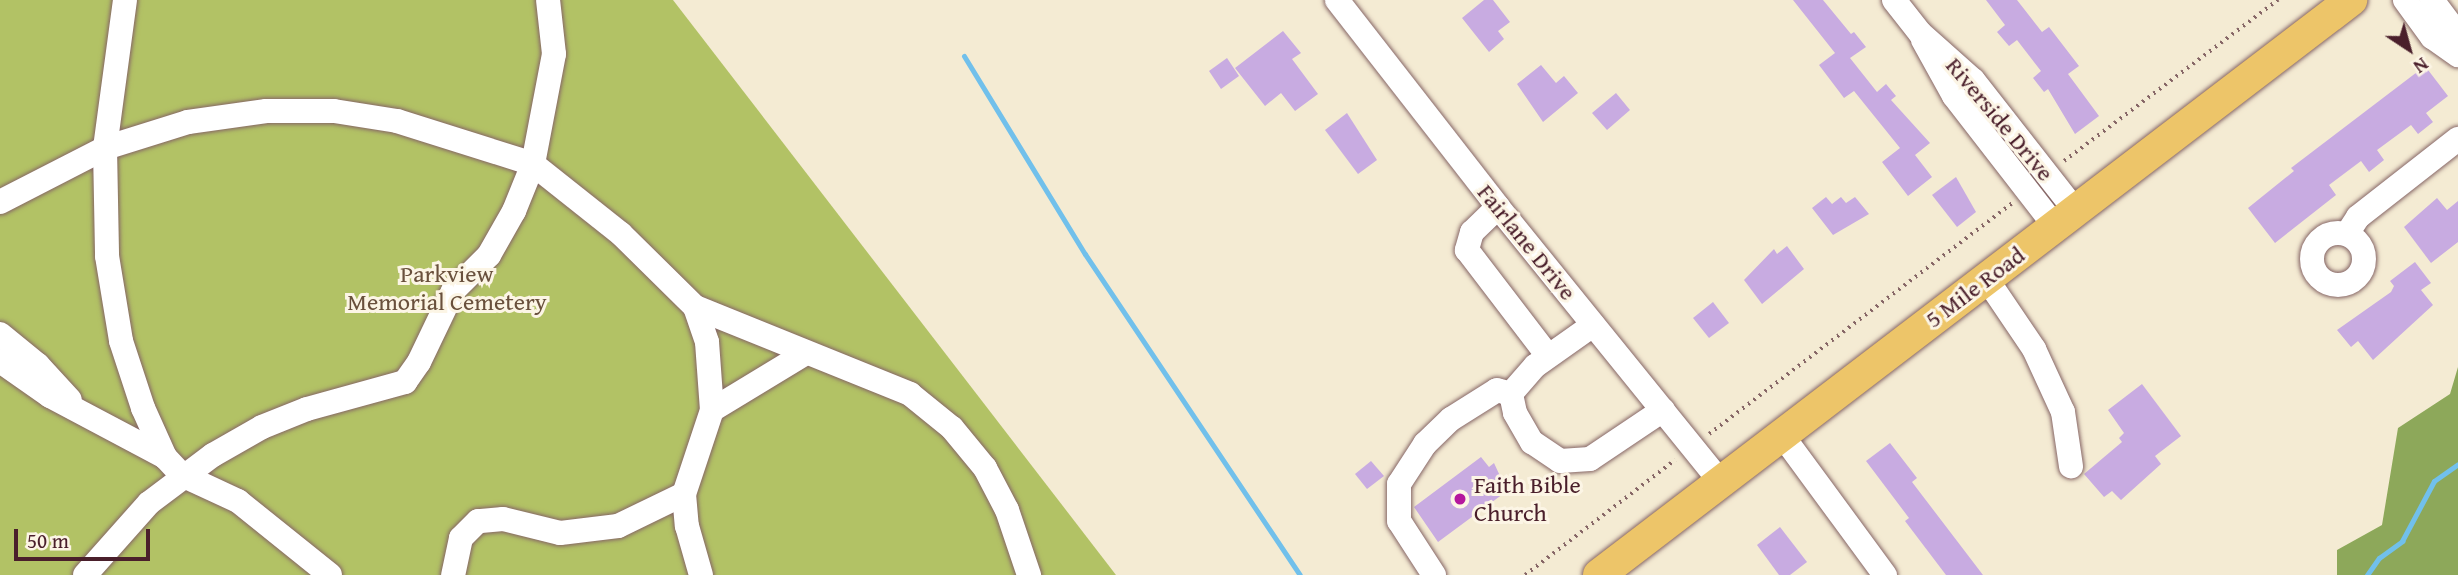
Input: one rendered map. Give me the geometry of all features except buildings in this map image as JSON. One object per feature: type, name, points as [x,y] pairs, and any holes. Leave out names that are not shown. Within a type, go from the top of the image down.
[{"type":"main road","name":"5 Mile Road","points":[[1599,575],[2351,0]]},
{"type":"street","points":[[125,0],[106,148],[112,296],[143,408],[165,457]]},
{"type":"street","points":[[85,575],[139,513],[182,475],[262,427],[405,382],[419,362],[453,291],[489,255],[514,211],[533,164],[554,54],[548,0]]},
{"type":"street","name":"Fairlane Drive","points":[[1337,0],[1498,208],[1721,482]]},
{"type":"street","name":"Riverside Drive","points":[[1894,0],[1920,33],[1954,96],[2028,191],[2065,218]]},
{"type":"street","points":[[2405,0],[2432,37],[2456,53]]},
{"type":"street","points":[[2432,0],[2452,27],[2456,53]]},
{"type":"street","name":"Riverside Drive","points":[[1920,33],[1973,80],[2047,175],[2065,218]]},
{"type":"street","points":[[0,202],[106,148],[188,122],[266,111],[334,111],[397,121],[533,164],[621,234],[695,307],[804,354],[840,362],[911,394],[951,428],[991,478],[1027,559],[1029,575]]},
{"type":"street","points":[[2347,234],[2358,217],[2458,139]]},
{"type":"street","points":[[1498,208],[1472,232],[1467,250],[1548,356]]},
{"type":"street","points":[[1986,278],[2034,349],[2063,412],[2071,467]]},
{"type":"street","points":[[695,307],[707,342],[712,410],[684,494],[687,526],[701,575]]},
{"type":"street","points":[[1511,394],[1548,356],[1593,325]]},
{"type":"street","points":[[0,334],[38,365],[75,406]]},
{"type":"street","points":[[712,410],[804,354]]},
{"type":"street","points":[[0,360],[22,380],[75,406],[165,457],[182,475],[238,501],[330,575]]},
{"type":"street","points":[[1434,575],[1399,521],[1399,484],[1425,444],[1451,419],[1497,390],[1511,394]]},
{"type":"street","points":[[1511,394],[1515,413],[1532,442],[1560,461],[1590,459],[1663,410]]},
{"type":"street","points":[[1782,435],[1885,575]]},
{"type":"street","points":[[453,575],[461,538],[478,520],[503,519],[560,533],[606,527],[684,494]]},
{"type":"path","points":[[2047,175],[2278,0]]},
{"type":"path","points":[[1525,575],[2028,191]]},
{"type":"green space","name":"Parkview Memorial Cemetery","points":[[0,0],[673,0],[1116,575],[0,575]]},
{"type":"green space","points":[[2458,367],[2458,575],[2337,575],[2337,550],[2382,525],[2398,428],[2450,394]]},
{"type":"waterway","points":[[964,56],[1085,254],[1300,575]]},
{"type":"waterway","points":[[2367,575],[2379,558],[2402,541],[2434,481],[2458,464]]},
{"type":"place","name":"Faith Bible Church","points":[[1460,499]]}]
